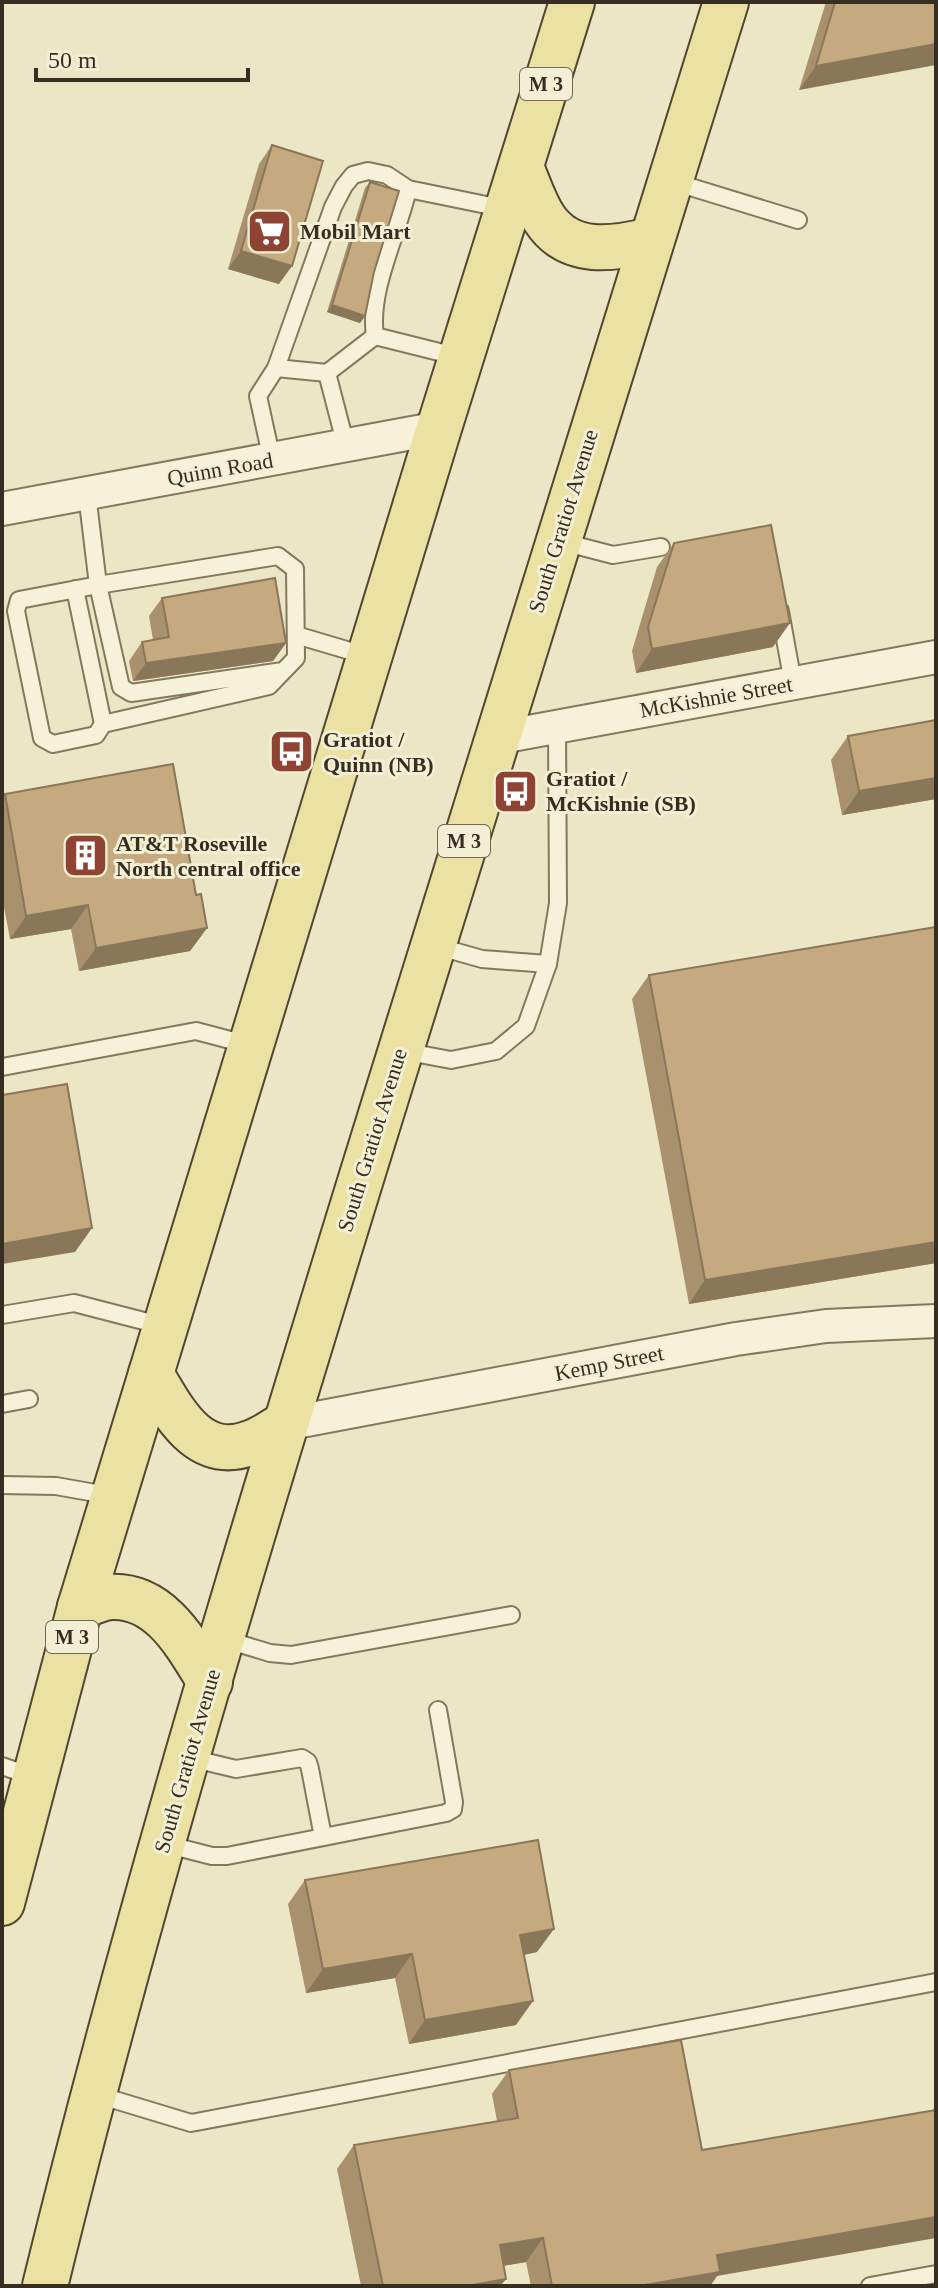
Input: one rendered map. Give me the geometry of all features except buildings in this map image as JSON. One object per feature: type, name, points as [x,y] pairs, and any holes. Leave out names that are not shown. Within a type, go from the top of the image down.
[{"type":"main road","name":"M 3","points":[[2,1903],[19,1772],[80,1607],[369,656],[572,2]]},
{"type":"main road","name":"South Gratiot Avenue","points":[[45,2286],[92,2094],[285,1424],[726,2]]},
{"type":"main road","points":[[521,167],[544,219],[562,237],[588,248],[616,249],[651,240]]},
{"type":"main road","points":[[151,1374],[182,1424],[202,1441],[226,1448],[251,1443],[285,1424]]},
{"type":"main road","points":[[80,1607],[107,1597],[126,1597],[144,1603],[162,1616],[185,1641],[210,1682]]},
{"type":"street","name":"Quinn Road","points":[[2,509],[439,428]]},
{"type":"street","name":"McKishnie Street","points":[[496,738],[936,657]]},
{"type":"street","name":"Kemp Street","points":[[285,1424],[736,1339],[826,1326],[936,1321]]},
{"type":"lane","points":[[272,460],[258,396],[276,368],[333,207],[353,175],[368,171],[387,175],[408,189],[507,209]]},
{"type":"lane","points":[[670,180],[798,220]]},
{"type":"lane","points":[[375,336],[373,322],[380,285],[408,189]]},
{"type":"lane","points":[[375,336],[461,357]]},
{"type":"lane","points":[[276,368],[327,373],[375,336]]},
{"type":"lane","points":[[327,373],[346,446]]},
{"type":"lane","points":[[87,494],[98,585],[121,687],[131,693],[283,671]]},
{"type":"lane","points":[[557,541],[613,555],[661,547]]},
{"type":"lane","points":[[75,589],[103,724],[96,735],[53,744],[42,738],[16,611],[19,600],[75,589],[98,585],[278,556],[295,569],[296,658],[269,686],[103,724]]},
{"type":"lane","points":[[779,610],[793,683]]},
{"type":"lane","points":[[296,635],[369,656]]},
{"type":"lane","points":[[400,1051],[451,1060],[496,1051],[526,1026],[548,964],[558,903],[557,726]]},
{"type":"lane","points":[[432,945],[482,959],[548,964]]},
{"type":"lane","points":[[2,1067],[196,1031],[250,1045]]},
{"type":"lane","points":[[2,1315],[74,1303],[165,1327]]},
{"type":"lane","points":[[2,1404],[29,1399]]},
{"type":"lane","points":[[2,1485],[56,1486],[114,1497]]},
{"type":"lane","points":[[223,1638],[270,1653],[291,1655],[511,1615]]},
{"type":"lane","points":[[164,1844],[212,1856],[227,1856],[446,1813],[453,1809],[454,1802],[438,1710]]},
{"type":"lane","points":[[188,1757],[236,1769],[302,1758],[308,1762],[310,1769],[323,1837]]},
{"type":"lane","points":[[92,2094],[191,2123],[936,1982]]},
{"type":"lane","points":[[870,2286],[936,2274]]},
{"type":"place","name":"Mobil Mart","points":[[269,231]]},
{"type":"place","name":"Gratiot / Quinn (NB)","points":[[292,752]]},
{"type":"place","name":"Gratiot / McKishnie (SB)","points":[[515,791]]},
{"type":"place","name":"AT&T Roseville North central office","points":[[85,856]]}]
